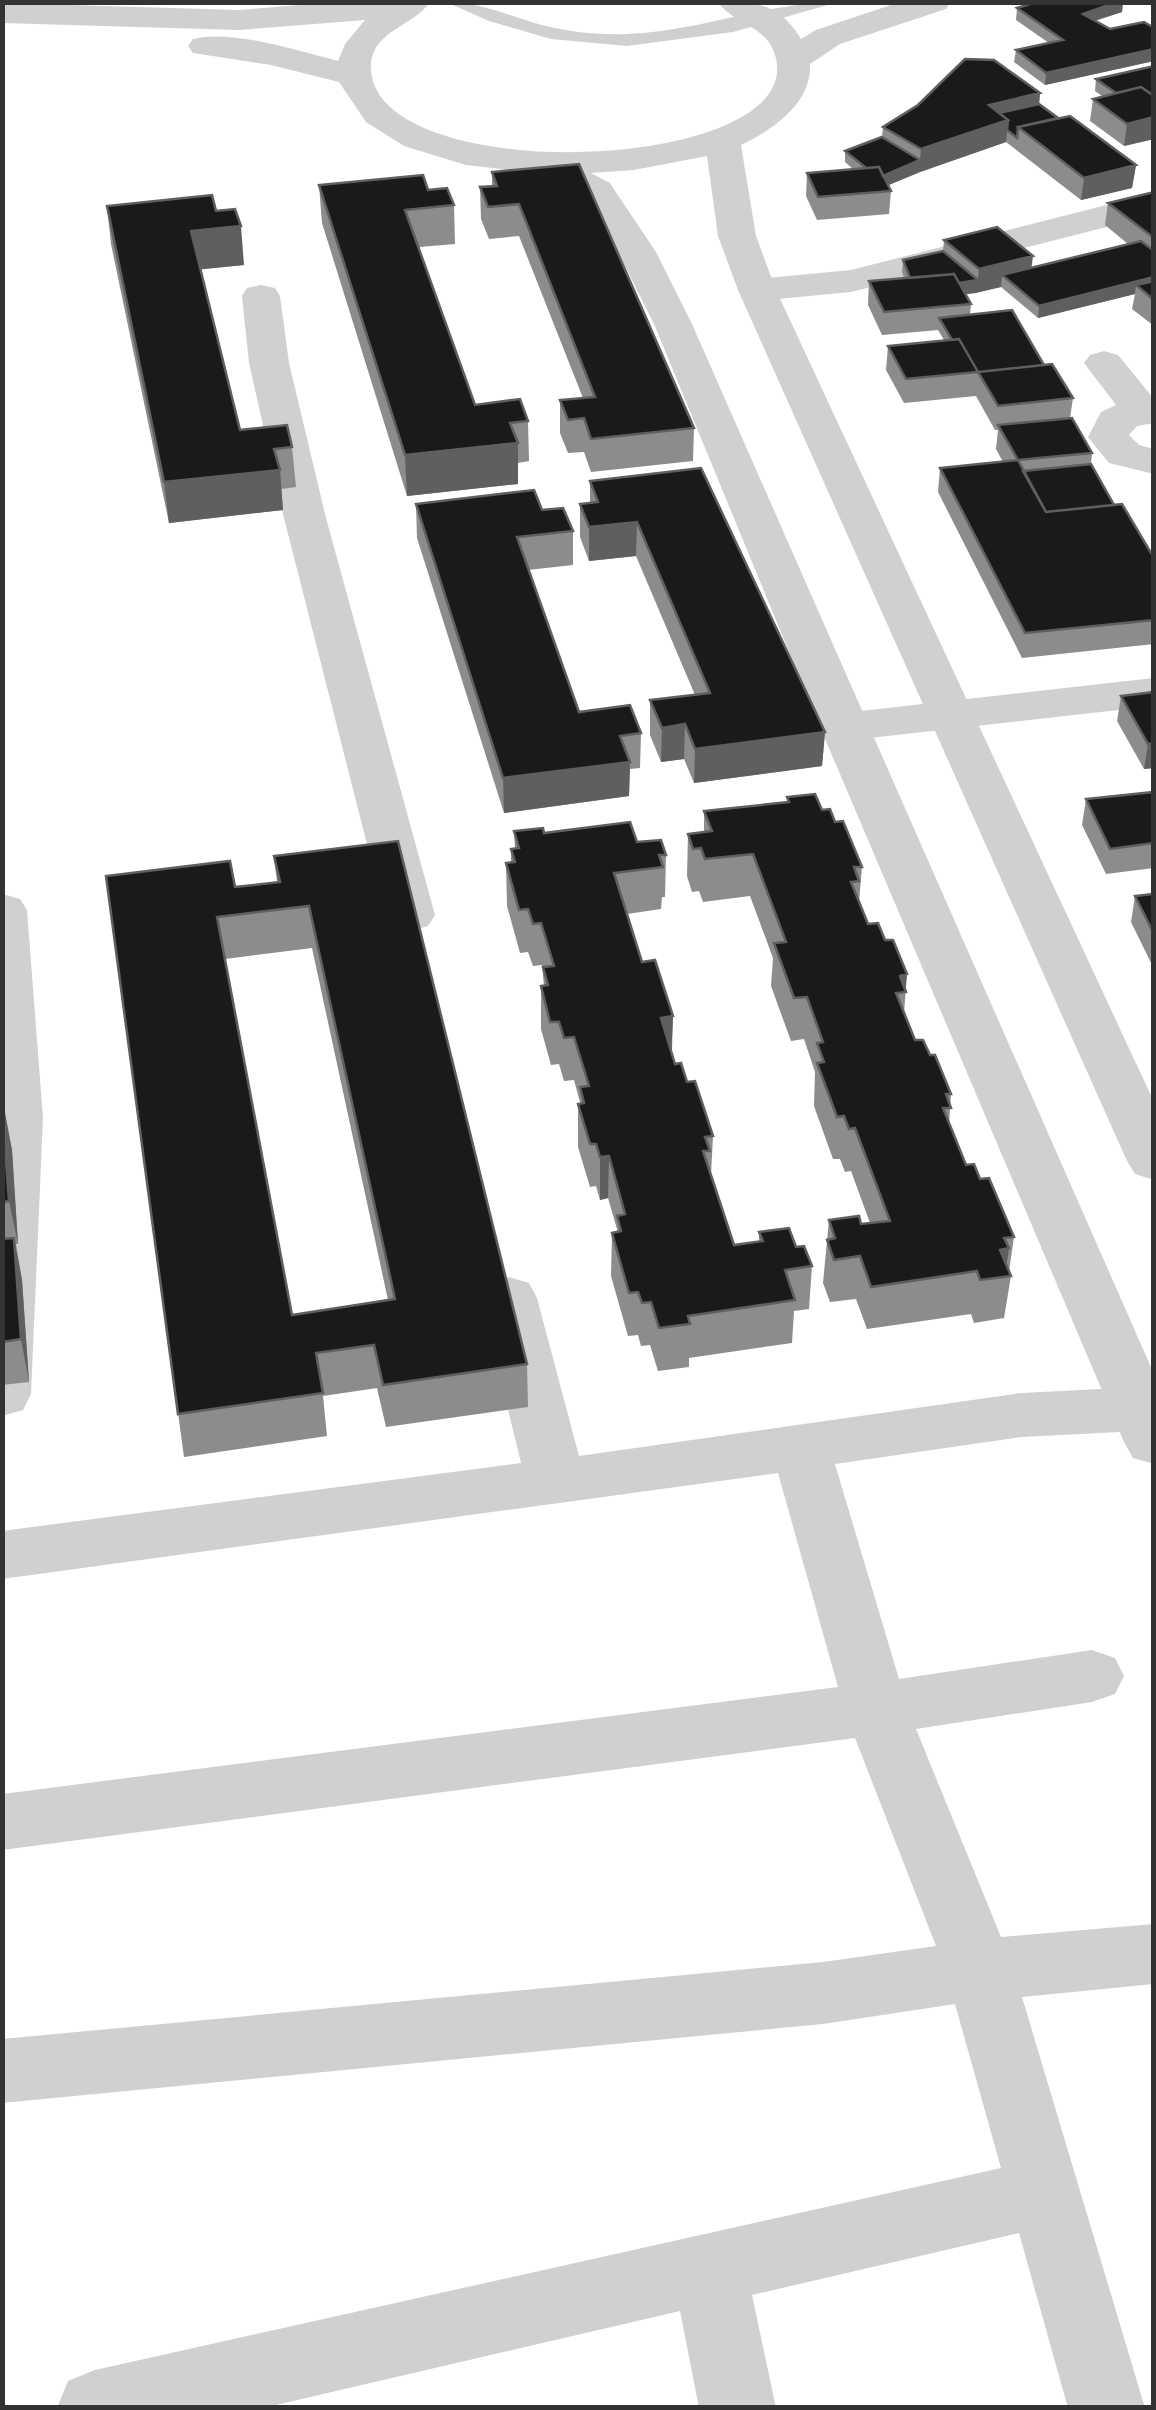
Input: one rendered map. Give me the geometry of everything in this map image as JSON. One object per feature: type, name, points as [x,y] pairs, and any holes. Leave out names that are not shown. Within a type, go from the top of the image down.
[{"type":"street","points":[[794,58],[828,38],[934,2]]},
{"type":"street","points":[[386,9],[355,56],[353,75],[362,96],[381,117],[411,135],[451,149],[497,160],[548,164],[642,161],[724,140],[758,123],[782,102],[794,81],[794,58],[755,12]]},
{"type":"street","points":[[2,13],[208,20],[386,9]]},
{"type":"street","points":[[2,36],[214,47],[353,75]]},
{"type":"street","points":[[724,140],[737,236],[757,290],[1154,1161]]},
{"type":"street","points":[[2,1555],[1021,1416],[1149,1420],[842,727],[673,324],[637,252],[597,191],[548,164]]},
{"type":"street","points":[[1154,170],[1142,179],[1154,193]]},
{"type":"street","points":[[757,290],[851,281],[1154,204]]},
{"type":"street","points":[[260,296],[269,363],[306,518],[422,960]]},
{"type":"street","points":[[1104,363],[1147,411],[1114,421],[1108,438],[1124,454],[1154,462]]},
{"type":"street","points":[[842,727],[1154,692]]},
{"type":"street","points":[[2,910],[9,1119],[2,1394]]},
{"type":"street","points":[[496,1250],[556,1482]]},
{"type":"street","points":[[800,1448],[876,1709],[980,1970],[1108,2408]]},
{"type":"street","points":[[2,1822],[876,1709],[1092,1676]]},
{"type":"street","points":[[2,2072],[823,1993],[980,1970],[1154,1954]]},
{"type":"street","points":[[94,2408],[1046,2193]]},
{"type":"street","points":[[709,2269],[738,2408]]},
{"type":"lane","points":[[455,2],[568,37],[656,38],[806,2]]},
{"type":"lane","points":[[471,2],[569,30],[679,32],[755,12],[829,2]]},
{"type":"building","points":[[1036,2],[1117,2],[1083,14],[1110,29],[1144,22],[1154,28],[1154,49],[1046,73],[1016,50],[1063,40],[1017,8]]},
{"type":"building","points":[[965,59],[994,60],[1040,93],[989,105],[1008,120],[921,149],[883,127],[918,105]]},
{"type":"building","points":[[1154,66],[1154,96],[1141,87],[1116,93],[1096,79]]},
{"type":"building","points":[[1141,87],[1154,96],[1154,117],[1127,124],[1093,99]]},
{"type":"building","points":[[1039,104],[1058,118],[1018,127],[1017,138],[1007,130],[1008,120],[999,113]]},
{"type":"building","points":[[1070,116],[1136,165],[1084,178],[1018,127]]},
{"type":"building","points":[[882,137],[920,160],[883,176],[879,167],[866,168],[845,151]]},
{"type":"building","points":[[579,164],[694,428],[591,439],[584,418],[568,420],[560,400],[595,397],[519,204],[488,207],[480,187],[497,186],[492,172]]},
{"type":"building","points":[[879,167],[891,191],[818,197],[807,173]]},
{"type":"building","points":[[423,175],[428,190],[447,188],[454,205],[405,210],[475,405],[520,399],[528,421],[510,423],[518,443],[405,455],[319,185]]},
{"type":"building","points":[[1154,192],[1154,238],[1108,203]]},
{"type":"building","points":[[212,195],[216,211],[235,209],[241,226],[191,231],[240,430],[287,425],[292,447],[274,449],[280,470],[164,482],[107,206]]},
{"type":"building","points":[[997,227],[1033,256],[979,269],[944,240]]},
{"type":"building","points":[[1141,241],[1154,251],[1154,277],[1039,306],[1002,275]]},
{"type":"building","points":[[943,251],[978,280],[959,283],[954,274],[910,278],[903,260]]},
{"type":"building","points":[[954,274],[971,304],[884,312],[869,281]]},
{"type":"building","points":[[1154,281],[1154,300],[1136,285]]},
{"type":"building","points":[[1012,310],[1044,365],[978,372],[959,339],[952,340],[939,318]]},
{"type":"building","points":[[959,339],[978,372],[906,379],[888,346]]},
{"type":"building","points":[[1052,364],[1073,398],[998,406],[978,372]]},
{"type":"building","points":[[1072,418],[1092,453],[1018,460],[998,425]]},
{"type":"building","points":[[1018,460],[1046,512],[1122,504],[1154,558],[1154,620],[1025,633],[940,468]]},
{"type":"building","points":[[1091,464],[1114,505],[1046,512],[1023,471]]},
{"type":"building","points":[[701,468],[825,732],[695,749],[685,724],[662,728],[650,700],[710,693],[637,522],[589,527],[580,504],[598,502],[590,481]]},
{"type":"building","points":[[534,490],[542,510],[563,508],[573,531],[517,537],[579,712],[630,705],[641,733],[620,736],[630,762],[503,778],[416,504]]},
{"type":"building","points":[[1154,692],[1154,743],[1148,744],[1121,696]]},
{"type":"building","points":[[1154,792],[1154,843],[1110,849],[1086,799]]},
{"type":"building","points":[[815,794],[822,810],[830,809],[835,822],[843,821],[862,867],[854,867],[859,881],[851,882],[868,924],[878,923],[885,940],[893,940],[907,974],[900,976],[906,992],[896,993],[915,1040],[923,1040],[930,1055],[935,1055],[951,1094],[946,1094],[951,1108],[943,1108],[966,1165],[974,1164],[980,1179],[989,1178],[1014,1237],[1004,1238],[1009,1248],[1000,1250],[1011,1276],[980,1280],[977,1271],[871,1287],[860,1256],[834,1260],[827,1240],[835,1238],[829,1220],[859,1216],[861,1224],[890,1221],[855,1128],[849,1129],[844,1116],[837,1117],[817,1063],[824,1062],[817,1043],[823,1042],[807,997],[794,998],[774,943],[786,942],[753,854],[705,859],[701,848],[693,849],[688,834],[712,831],[704,811],[789,802],[787,797]]},
{"type":"building","points":[[630,822],[637,842],[661,840],[666,855],[659,855],[663,867],[614,873],[642,962],[655,960],[673,1016],[661,1018],[675,1064],[681,1063],[687,1082],[695,1081],[713,1136],[705,1137],[710,1151],[703,1151],[734,1245],[763,1241],[759,1232],[789,1228],[796,1247],[804,1246],[812,1266],[785,1270],[795,1300],[688,1316],[690,1324],[659,1328],[651,1302],[642,1303],[638,1292],[629,1293],[612,1233],[621,1231],[617,1216],[625,1214],[609,1156],[600,1157],[596,1144],[590,1144],[578,1104],[584,1103],[580,1087],[589,1086],[574,1037],[564,1038],[559,1022],[550,1022],[541,986],[548,985],[543,967],[554,966],[541,923],[533,924],[528,909],[519,910],[506,863],[515,862],[511,849],[519,848],[514,831],[543,828],[544,833]]},
{"type":"building","points":[[398,841],[527,1364],[383,1385],[374,1345],[316,1353],[323,1393],[178,1414],[106,876],[230,861],[235,887],[280,882],[274,856]],"holes":[[[309,906],[395,1299],[292,1315],[217,917]]]},
{"type":"building","points":[[1154,894],[1154,934],[1135,896]]},
{"type":"building","points":[[2,1107],[9,1201],[2,1202]]},
{"type":"building","points":[[14,1238],[21,1339],[2,1342],[2,1239]]}]
